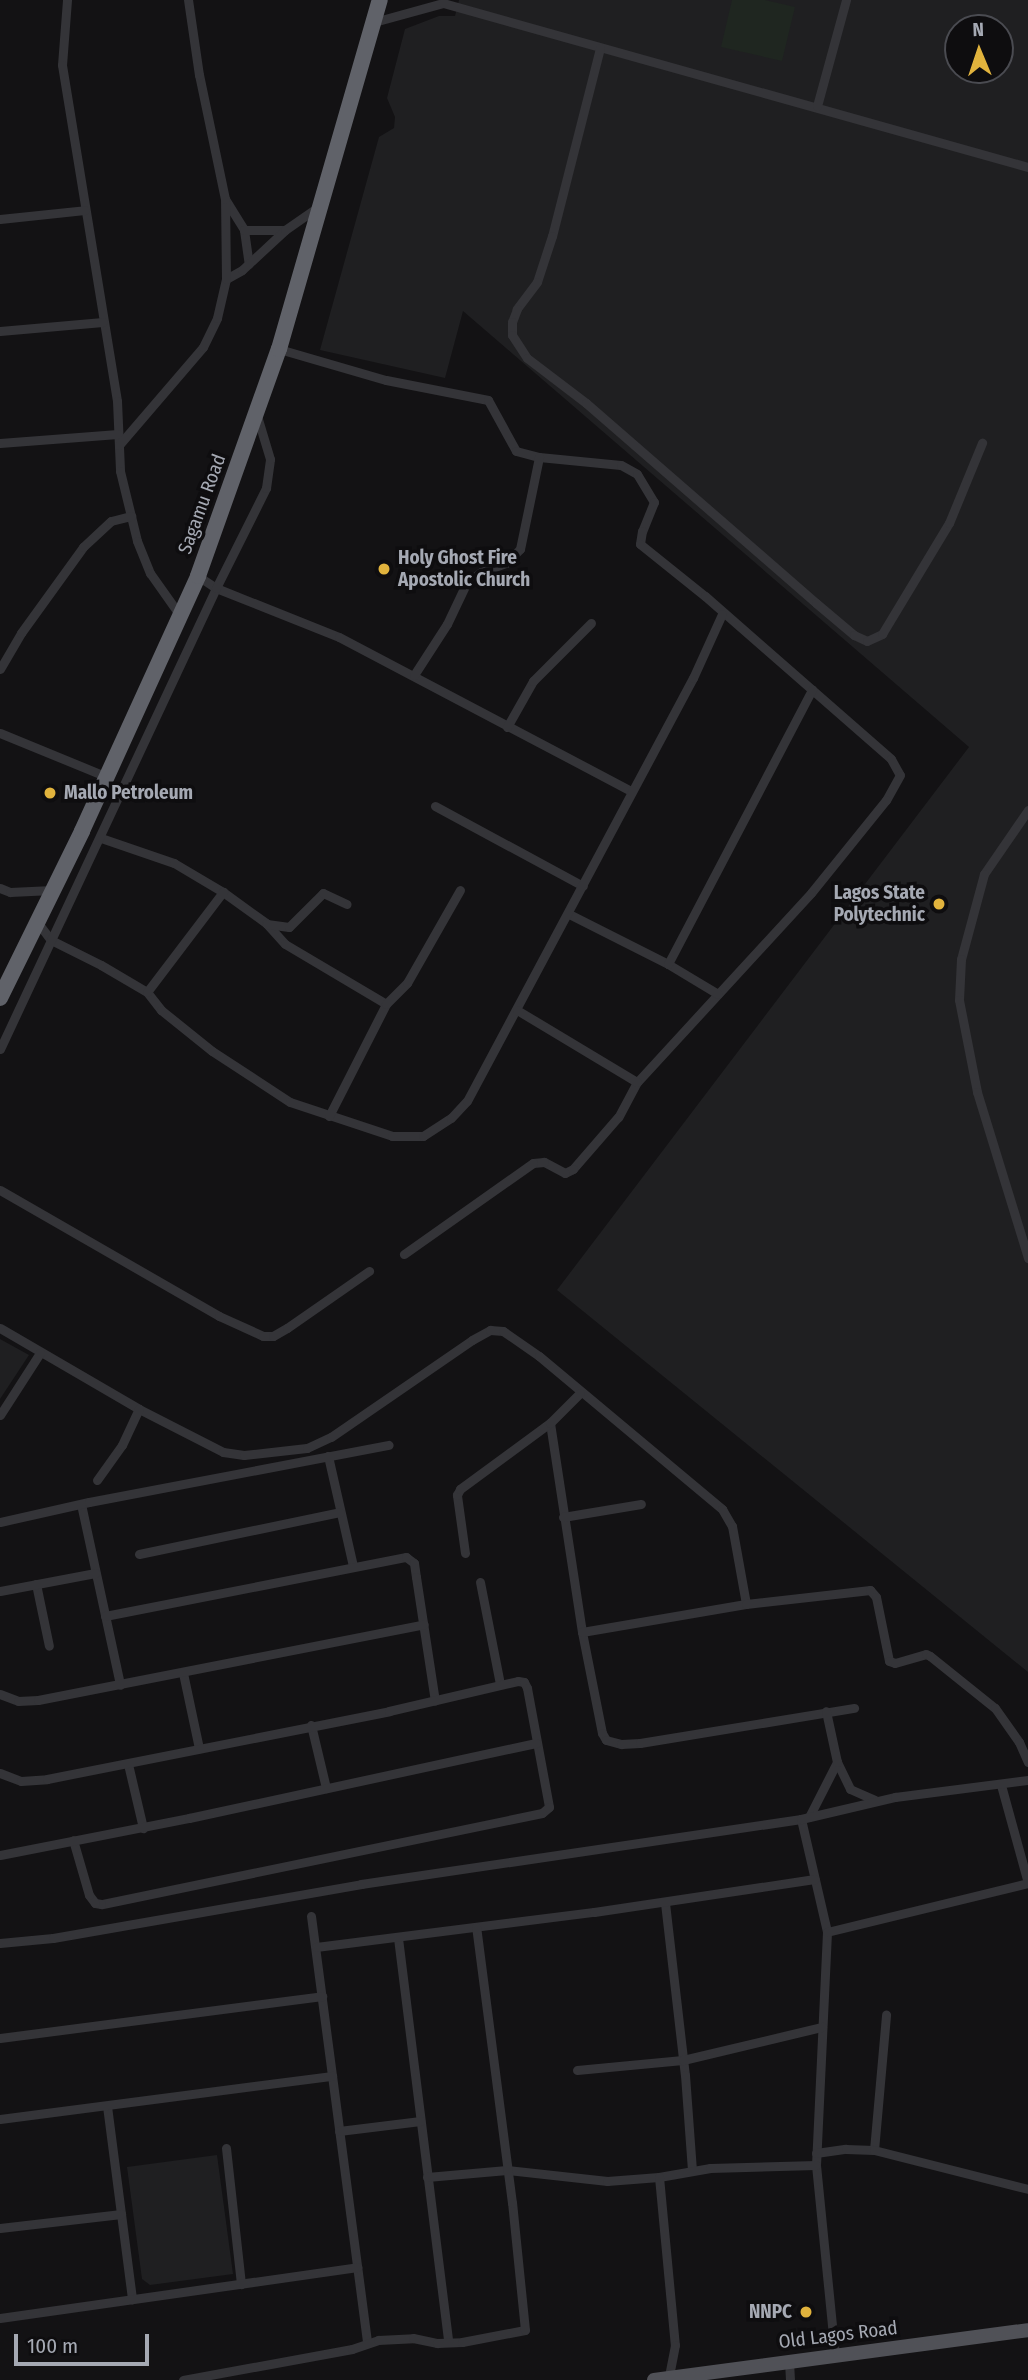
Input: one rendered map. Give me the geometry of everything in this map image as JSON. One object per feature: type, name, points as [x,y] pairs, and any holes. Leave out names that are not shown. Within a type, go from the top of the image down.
[{"type":"highway","name":"Sagamu Road","points":[[0,998],[54,890],[198,576],[279,349],[380,0]]},
{"type":"main road","name":"Old Lagos Road","points":[[663,2379],[1028,2330]]},
{"type":"street","points":[[67,0],[62,65],[117,401],[120,471],[131,516],[150,573],[179,614]]},
{"type":"street","points":[[119,445],[203,347],[217,318],[226,279],[225,198],[199,75],[188,0]]},
{"type":"street","points":[[817,106],[846,0]]},
{"type":"street","points":[[374,22],[442,2],[1028,167]]},
{"type":"street","points":[[600,48],[552,236],[537,282],[517,309],[512,322],[513,335],[527,358],[586,403],[854,635],[867,641],[882,634],[949,523],[982,443]]},
{"type":"street","points":[[225,198],[244,230],[249,264]]},
{"type":"street","points":[[226,279],[249,264],[285,230],[321,206]]},
{"type":"street","points":[[0,219],[85,210]]},
{"type":"street","points":[[244,230],[285,230]]},
{"type":"street","points":[[0,331],[103,323]]},
{"type":"street","points":[[279,349],[386,380],[488,400],[516,451],[539,457],[621,465],[637,474],[654,502],[642,531],[640,544],[891,759],[900,775],[886,800],[811,892],[637,1082],[605,1134],[569,1171],[560,1172],[544,1162],[533,1163],[404,1254]]},
{"type":"street","points":[[0,1049],[216,588],[266,488],[270,459],[257,414]]},
{"type":"street","points":[[0,443],[118,433]]},
{"type":"street","points":[[414,675],[447,624],[466,584],[481,572],[506,564],[520,549],[539,457]]},
{"type":"street","points":[[0,669],[83,547],[111,521],[131,516]]},
{"type":"street","points":[[198,576],[216,588],[339,637],[631,791]]},
{"type":"street","points":[[38,923],[51,940],[147,992],[161,1010],[232,1065],[290,1102],[405,1138],[423,1136],[436,1130],[467,1101],[693,678],[722,614]]},
{"type":"street","points":[[507,727],[533,681],[591,624]]},
{"type":"street","points":[[668,964],[812,690]]},
{"type":"street","points":[[0,733],[105,776]]},
{"type":"street","points":[[435,806],[495,841],[583,886]]},
{"type":"street","points":[[1028,810],[984,874],[961,958],[959,1000],[977,1092],[1028,1258]]},
{"type":"street","points":[[101,838],[162,858],[223,892],[266,923],[285,944],[386,1004]]},
{"type":"street","points":[[0,888],[10,892],[54,890]]},
{"type":"street","points":[[329,1116],[386,1004],[407,982],[460,890]]},
{"type":"street","points":[[147,992],[223,892]]},
{"type":"street","points":[[266,923],[289,927],[323,893],[347,904]]},
{"type":"street","points":[[569,914],[668,964],[718,994]]},
{"type":"street","points":[[517,1010],[637,1082]]},
{"type":"street","points":[[0,1190],[219,1315],[263,1336],[273,1336],[287,1328],[369,1271]]},
{"type":"street","points":[[0,1328],[139,1409],[234,1454],[307,1448],[331,1437],[472,1340],[497,1329],[539,1356],[729,1517],[746,1604]]},
{"type":"street","points":[[0,1415],[40,1353]]},
{"type":"street","points":[[465,1553],[457,1495],[460,1489],[550,1423],[580,1393]]},
{"type":"street","points":[[97,1480],[122,1445],[139,1409]]},
{"type":"street","points":[[550,1423],[563,1517],[601,1733],[612,1744],[640,1743],[854,1708]]},
{"type":"street","points":[[0,1522],[389,1444]]},
{"type":"street","points":[[328,1456],[353,1566]]},
{"type":"street","points":[[81,1504],[120,1685]]},
{"type":"street","points":[[563,1517],[641,1504]]},
{"type":"street","points":[[139,1554],[340,1512]]},
{"type":"street","points":[[106,1616],[353,1566],[410,1558],[414,1563],[435,1700]]},
{"type":"street","points":[[0,1591],[95,1573]]},
{"type":"street","points":[[480,1582],[500,1684]]},
{"type":"street","points":[[36,1584],[49,1646]]},
{"type":"street","points":[[582,1632],[746,1604],[870,1590],[876,1597],[889,1661],[895,1663],[926,1654],[995,1708],[1019,1742],[1028,1762]]},
{"type":"street","points":[[0,1694],[26,1702],[424,1624]]},
{"type":"street","points":[[183,1672],[199,1748]]},
{"type":"street","points":[[0,1773],[12,1779],[30,1781],[128,1764],[500,1684],[524,1682],[549,1807],[547,1811],[268,1871],[95,1903],[83,1880],[73,1840]]},
{"type":"street","points":[[826,1711],[837,1762],[850,1789],[877,1800]]},
{"type":"street","points":[[311,1725],[326,1788]]},
{"type":"street","points":[[0,1855],[143,1828],[536,1743]]},
{"type":"street","points":[[835,2355],[816,2165],[827,1933],[805,1818],[837,1762]]},
{"type":"street","points":[[128,1764],[143,1828]]},
{"type":"street","points":[[0,1943],[53,1938],[361,1884],[805,1818],[877,1800],[1028,1780]]},
{"type":"street","points":[[827,1933],[1028,1883],[1001,1785]]},
{"type":"street","points":[[316,1947],[665,1903],[815,1879]]},
{"type":"street","points":[[665,1903],[683,2060],[692,2170]]},
{"type":"street","points":[[312,1916],[367,2342]]},
{"type":"street","points":[[183,2380],[352,2349],[367,2342],[413,2338],[437,2343],[525,2330],[476,1927]]},
{"type":"street","points":[[398,1938],[448,2342]]},
{"type":"street","points":[[0,2038],[322,1996]]},
{"type":"street","points":[[874,2150],[886,2014]]},
{"type":"street","points":[[577,2070],[683,2060],[822,2027]]},
{"type":"street","points":[[0,2119],[332,2076]]},
{"type":"street","points":[[107,2106],[132,2299]]},
{"type":"street","points":[[340,2131],[421,2121]]},
{"type":"street","points":[[226,2148],[242,2284]]},
{"type":"street","points":[[816,2153],[846,2149],[874,2150],[1028,2189]]},
{"type":"street","points":[[427,2177],[507,2170],[607,2181],[659,2178],[692,2170],[816,2165]]},
{"type":"street","points":[[659,2178],[675,2345],[674,2360],[663,2379]]},
{"type":"street","points":[[0,2228],[121,2214]]},
{"type":"street","points":[[0,2318],[357,2267]]},
{"type":"street","points":[[789,2361],[790,2380]]},
{"type":"shaded area","name":"Lagos State Polytechnic","points":[[459,0],[1028,0],[1028,1672],[557,1290],[969,747],[463,311],[445,378],[320,350],[379,137],[394,128],[395,117],[387,98],[405,29],[439,16],[455,16]]},
{"type":"shaded area","points":[[732,0],[765,0],[795,7],[782,61],[721,47]]},
{"type":"shaded area","points":[[0,1339],[29,1355],[0,1399]]},
{"type":"shaded area","points":[[217,2155],[233,2274],[150,2285],[142,2279],[127,2167]]},
{"type":"place","name":"Holy Ghost Fire Apostolic Church","points":[[384,569]]},
{"type":"place","name":"Mallo Petroleum","points":[[50,793]]},
{"type":"place","name":"Lagos State Polytechnic","points":[[939,904]]},
{"type":"place","name":"NNPC","points":[[806,2312]]}]
